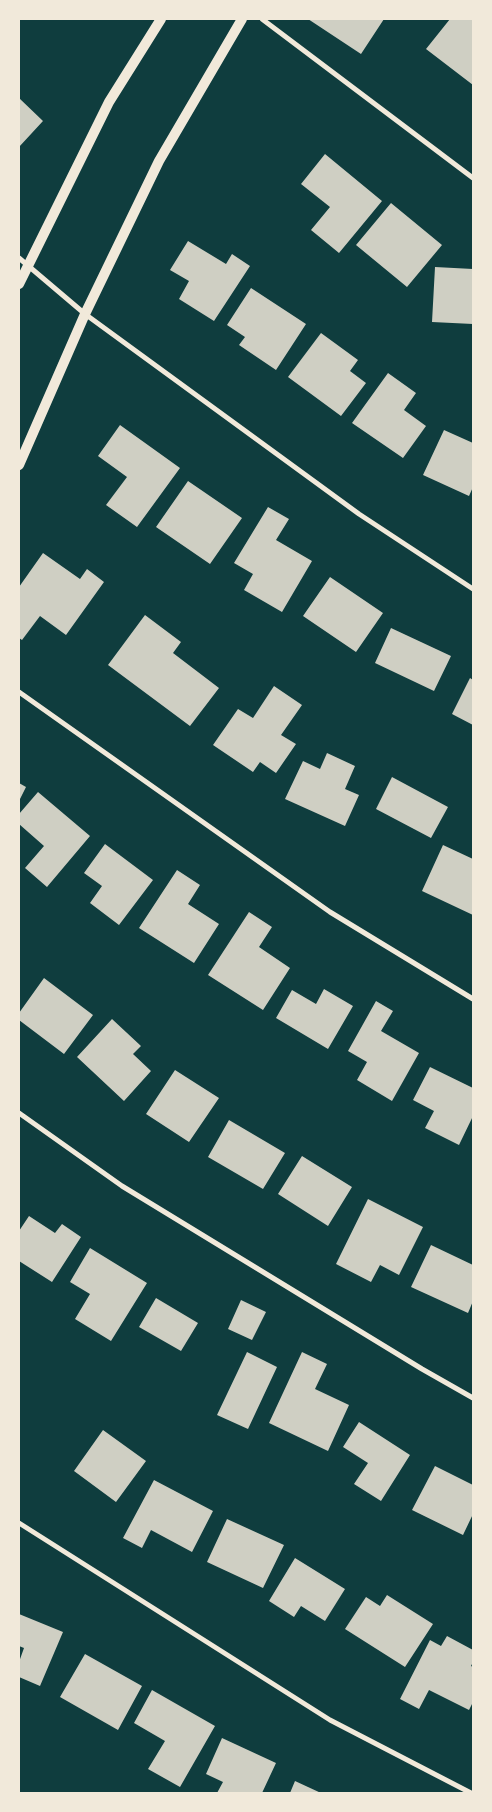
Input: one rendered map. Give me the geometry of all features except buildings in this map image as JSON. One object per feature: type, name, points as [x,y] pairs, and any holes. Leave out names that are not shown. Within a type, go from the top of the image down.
[{"type":"main road","points":[[19,284],[109,102],[161,19]]},
{"type":"main road","points":[[19,465],[84,314],[159,162],[242,19]]},
{"type":"street","points":[[262,19],[473,178]]},
{"type":"street","points":[[19,258],[84,314],[359,514],[473,589]]},
{"type":"street","points":[[19,692],[330,912],[473,999]]},
{"type":"street","points":[[19,1113],[122,1186],[422,1369],[473,1398]]},
{"type":"street","points":[[19,1522],[330,1720],[472,1793]]}]
